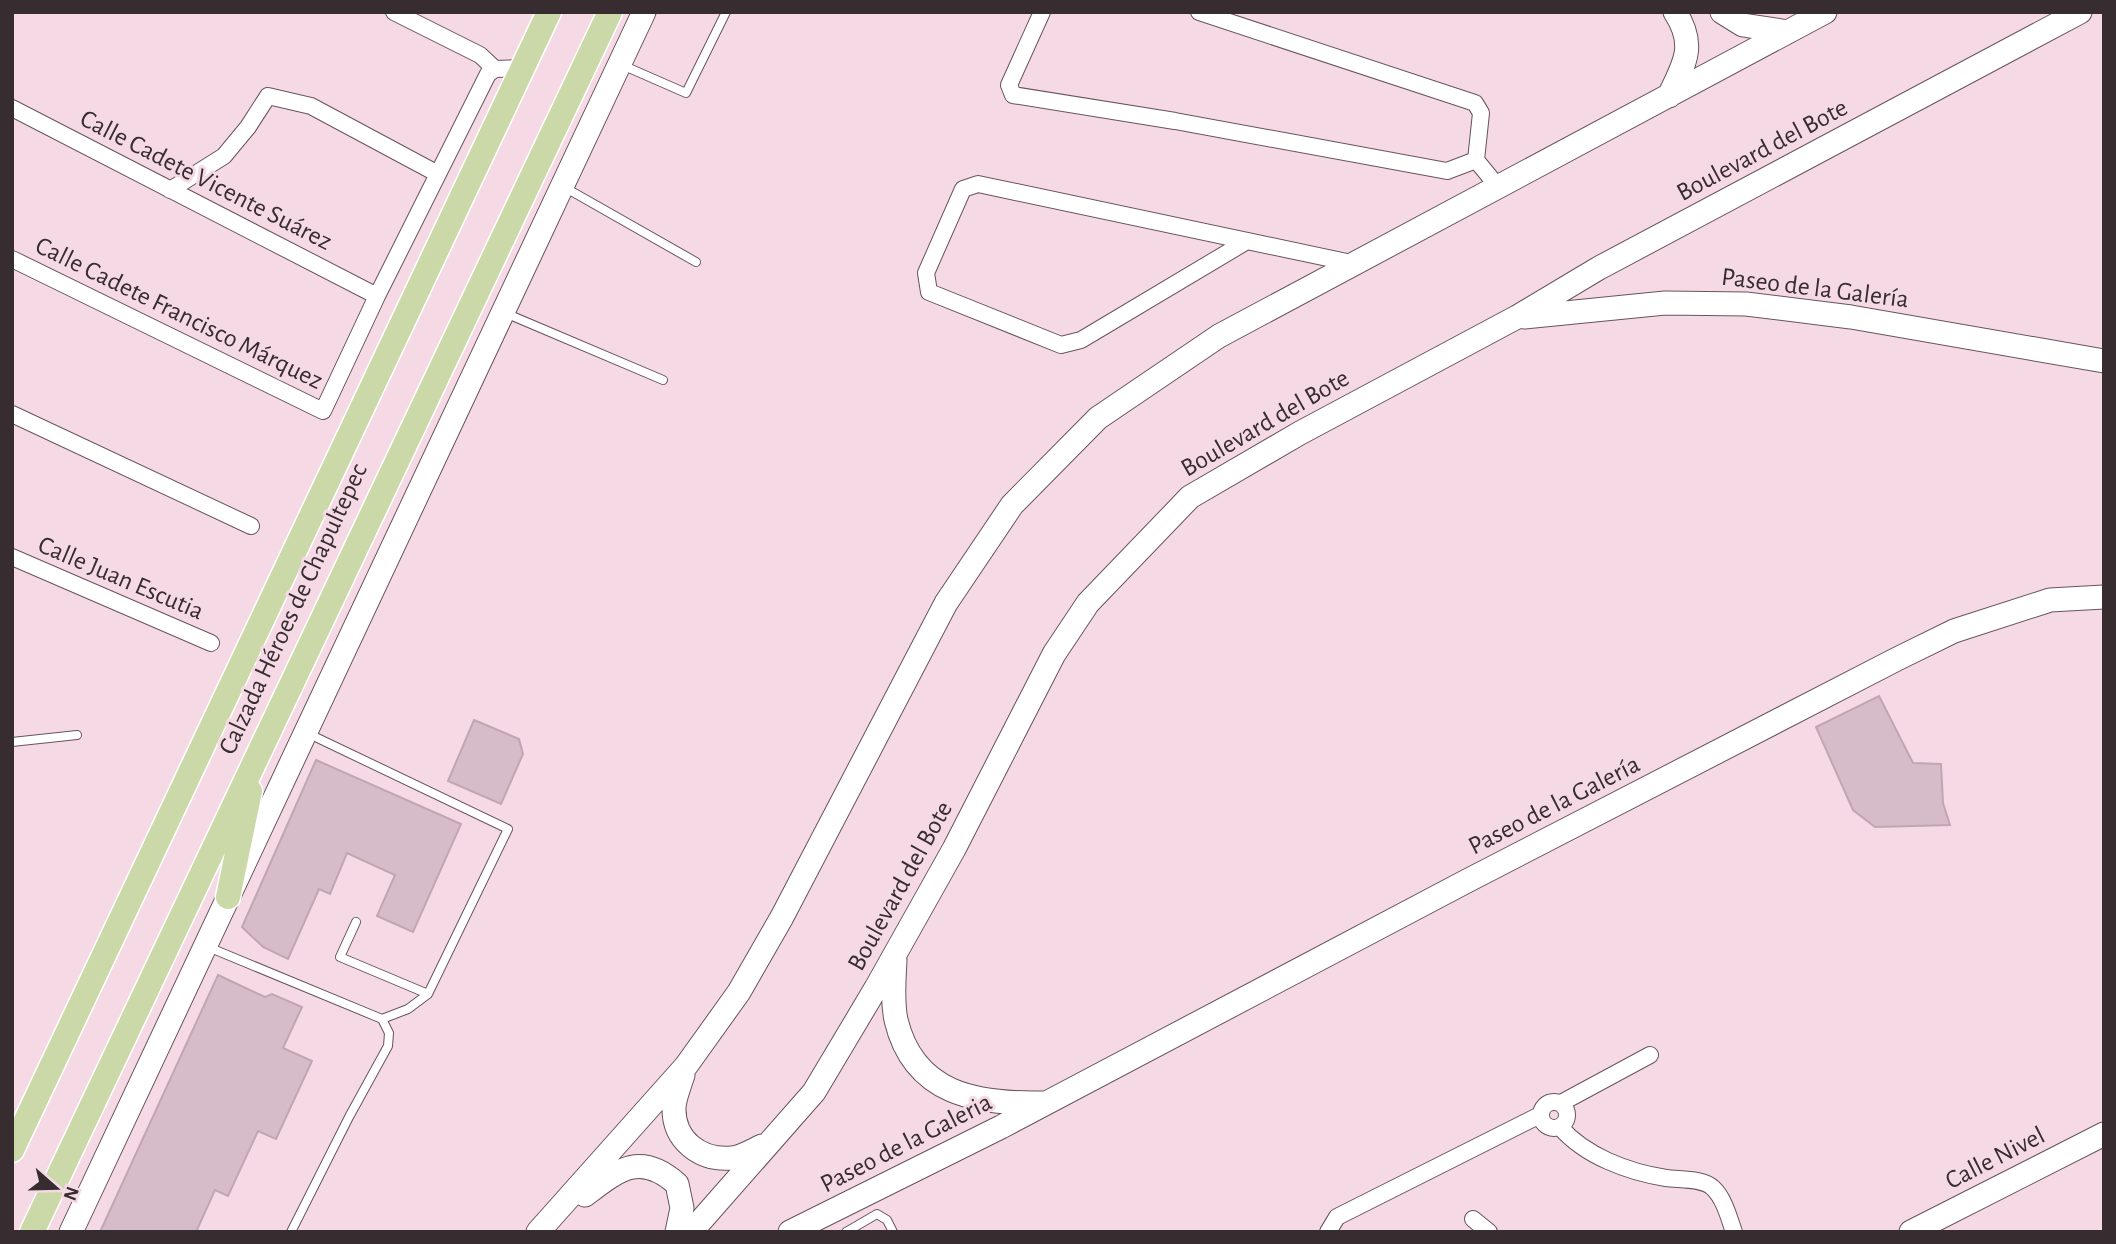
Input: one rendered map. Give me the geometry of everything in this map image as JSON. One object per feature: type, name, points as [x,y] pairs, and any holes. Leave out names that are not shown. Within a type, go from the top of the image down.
[{"type":"main road","name":"Calzada Héroes de Chapultepec","points":[[12,1150],[549,12]]},
{"type":"main road","name":"Calzada Héroes de Chapultepec","points":[[32,1232],[610,12]]},
{"type":"main road","points":[[71,1232],[644,12]]},
{"type":"main road","points":[[1669,96],[1688,50],[1683,24],[1675,12]]},
{"type":"main road","points":[[1722,12],[1743,25],[1788,32]]},
{"type":"main road","points":[[540,1230],[686,1066],[739,992],[782,917],[946,603],[1012,505],[1098,418],[1219,336],[1825,12]]},
{"type":"main road","name":"Boulevard del Bote","points":[[691,1232],[814,1092],[954,849],[1054,654],[1088,603],[1190,496],[1300,433],[1517,317],[1599,268],[2080,12]]},
{"type":"main road","name":"Paseo de la Galería","points":[[1517,317],[1665,303],[1746,304],[1851,317],[2104,361]]},
{"type":"main road","name":"Paseo de la Galería","points":[[1046,1103],[1943,636],[2050,600],[2104,597]]},
{"type":"main road","points":[[228,897],[258,752]]},
{"type":"main road","points":[[895,953],[894,997],[897,1021],[910,1054],[926,1075],[954,1092],[977,1099],[1002,1104],[1046,1103]]},
{"type":"main road","points":[[686,1066],[674,1108],[676,1126],[689,1146],[714,1157],[733,1158],[766,1145]]},
{"type":"main road","name":"Paseo de la Galeria","points":[[790,1232],[1046,1103]]},
{"type":"main road","name":"Calle Nivel","points":[[1911,1232],[2104,1134]]},
{"type":"main road","points":[[540,1230],[617,1171],[636,1166],[655,1168],[677,1184],[682,1208],[677,1232]]},
{"type":"street","points":[[394,12],[480,55],[495,69]]},
{"type":"street","points":[[1042,12],[1009,85],[1013,95],[1175,121],[1447,171],[1476,160]]},
{"type":"street","points":[[1199,12],[1475,103],[1481,113],[1476,160],[1499,188]]},
{"type":"street","points":[[377,296],[488,74],[495,69],[523,68]]},
{"type":"street","points":[[170,190],[224,156],[248,127],[268,96],[311,106],[438,174]]},
{"type":"street","name":"Calle Cadete Vicente Suárez","points":[[12,108],[377,296]]},
{"type":"street","points":[[1247,241],[1081,340],[1061,345],[929,292],[926,274],[963,189],[978,184],[1356,264]]},
{"type":"street","name":"Calle Cadete Francisco Márquez","points":[[12,259],[323,411],[377,296]]},
{"type":"street","points":[[12,414],[251,526]]},
{"type":"street","name":"Calle Juan Escutia","points":[[12,557],[211,643]]},
{"type":"street","points":[[1328,1232],[1337,1217],[1540,1115],[1547,1103],[1561,1103],[1650,1055]]},
{"type":"street","points":[[1560,1127],[1567,1115],[1561,1103]]},
{"type":"street","points":[[1540,1115],[1547,1126],[1560,1127]]},
{"type":"street","points":[[1560,1127],[1580,1146],[1635,1171],[1709,1184],[1716,1190],[1734,1232]]},
{"type":"street","points":[[1473,1220],[1489,1232]]},
{"type":"lane","points":[[619,64],[687,93],[726,12]]},
{"type":"lane","points":[[562,186],[696,262]]},
{"type":"lane","points":[[503,312],[663,380]]},
{"type":"lane","points":[[305,732],[508,829],[428,994],[408,1009],[382,1019]]},
{"type":"lane","points":[[12,742],[77,735]]},
{"type":"lane","points":[[356,922],[340,957],[428,994]]},
{"type":"lane","points":[[205,946],[382,1019],[389,1033],[388,1046],[291,1232]]},
{"type":"lane","points":[[846,1232],[877,1214],[887,1220],[893,1232]]},
{"type":"building","points":[[1879,696],[1913,763],[1941,764],[1943,803],[1950,825],[1875,827],[1853,810],[1816,727]]},
{"type":"building","points":[[474,720],[519,739],[523,754],[501,804],[448,781]]},
{"type":"building","points":[[316,760],[461,824],[413,932],[377,916],[395,875],[347,853],[330,894],[319,889],[288,959],[263,947],[242,927]]},
{"type":"building","points":[[218,975],[265,997],[272,994],[302,1007],[283,1048],[312,1061],[276,1139],[258,1131],[228,1196],[215,1190],[196,1232],[100,1232]]}]
